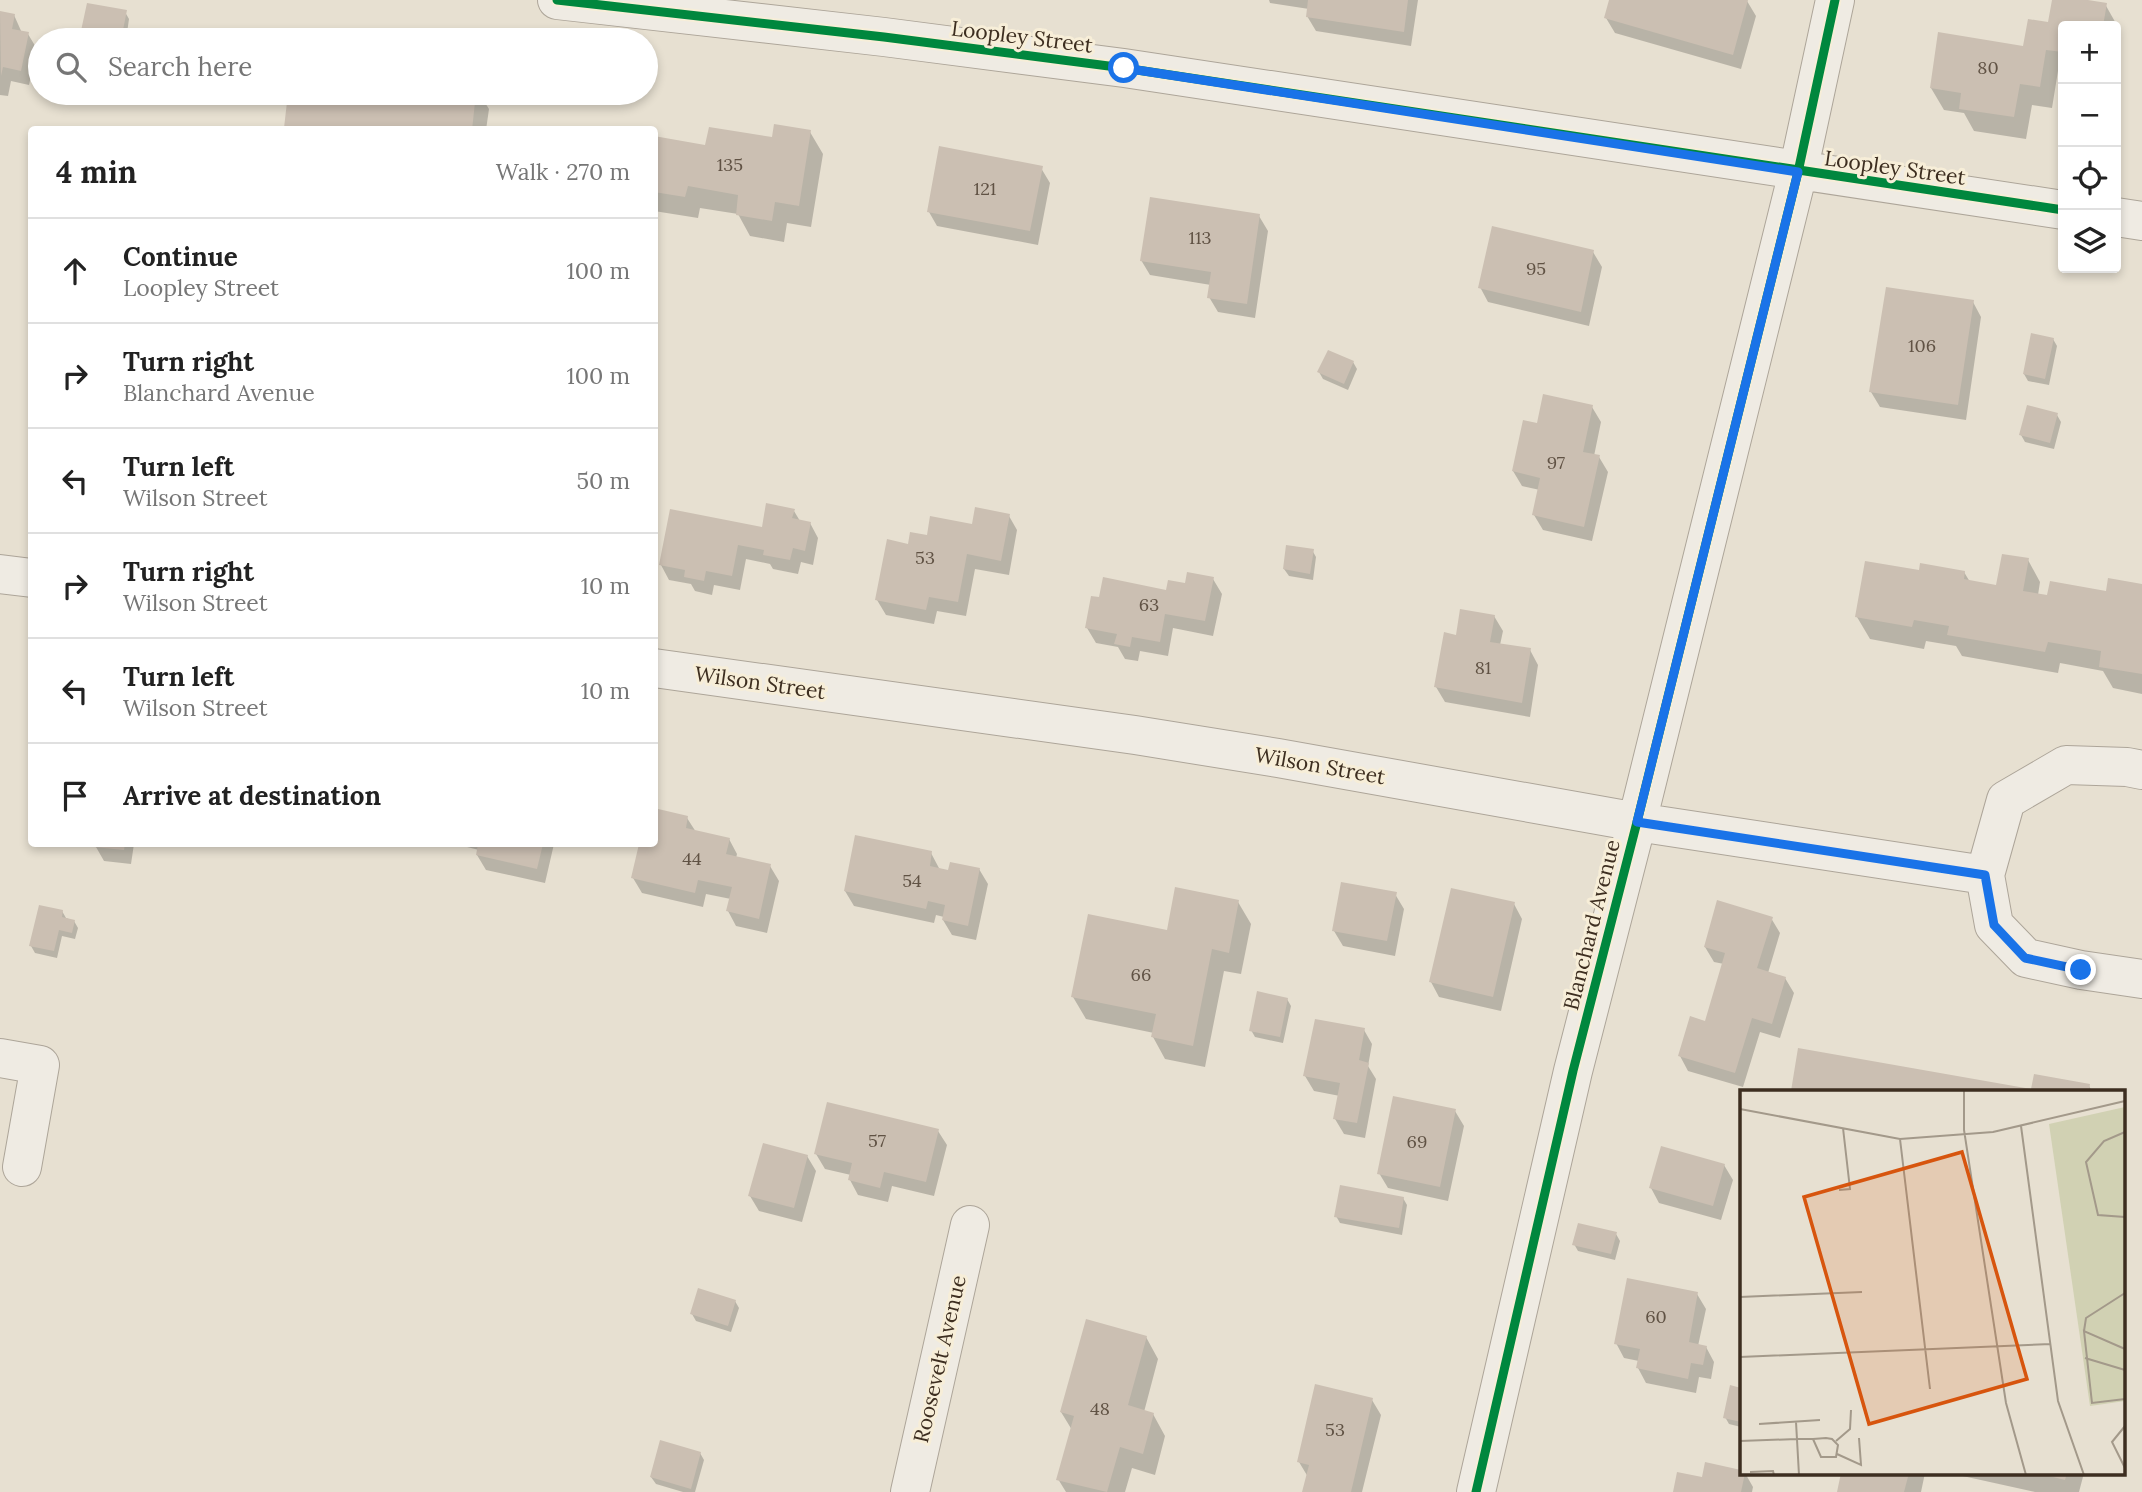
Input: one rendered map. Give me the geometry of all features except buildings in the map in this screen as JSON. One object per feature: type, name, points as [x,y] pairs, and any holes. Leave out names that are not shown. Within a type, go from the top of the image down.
[{"type":"street","name":"Loopley Street","points":[[557,0],[884,37],[1124,68],[2058,209]]},
{"type":"street","name":"Blanchard Avenue","points":[[1476,1492],[1573,1071],[1798,172],[1835,0]]},
{"type":"street","points":[[2121,218],[2142,220]]},
{"type":"street","points":[[0,574],[28,578]]},
{"type":"street","name":"Wilson Street","points":[[658,669],[1161,739],[1637,822],[1985,875]]},
{"type":"street","points":[[2142,770],[2066,765],[2006,800],[1985,875],[1994,925],[2025,958],[2142,979]]},
{"type":"street","points":[[0,1058],[40,1065],[22,1167]]},
{"type":"street","name":"Roosevelt Avenue","points":[[910,1492],[970,1225]]},
{"type":"cycle path","points":[[557,0],[884,37],[1124,68],[2058,209]]},
{"type":"cycle path","points":[[1476,1492],[1573,1071],[1798,172],[1835,0]]},
{"type":"route","points":[[1124,68],[1798,172],[1637,822],[1985,875],[1994,925],[2025,958],[2081,970]]}]
